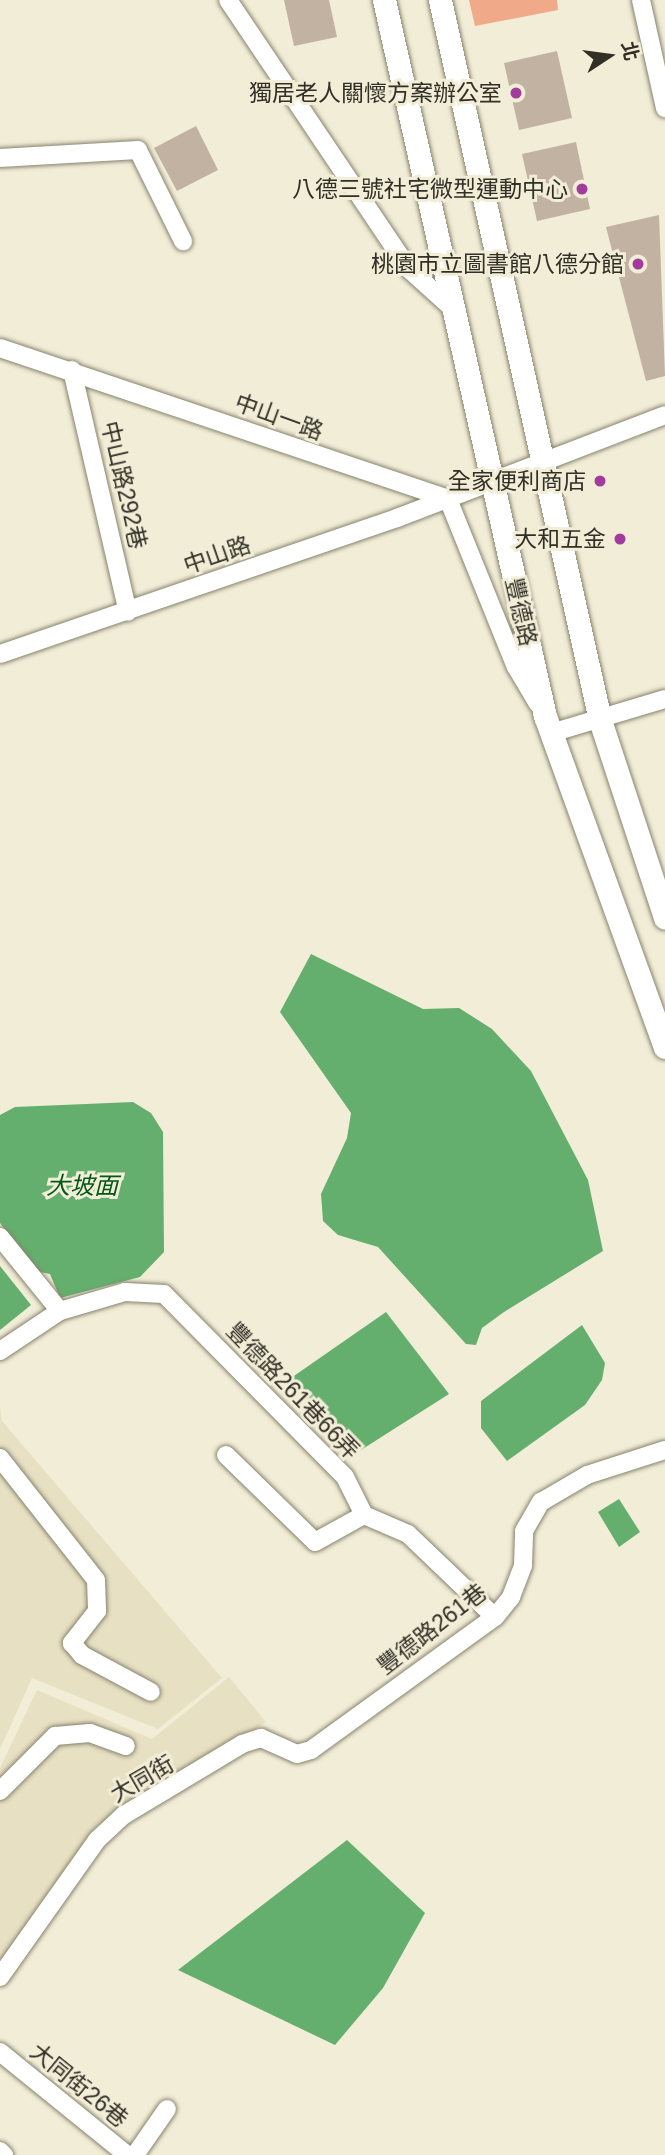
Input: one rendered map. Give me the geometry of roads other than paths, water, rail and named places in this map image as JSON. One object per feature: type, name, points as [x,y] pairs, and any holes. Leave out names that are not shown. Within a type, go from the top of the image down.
[{"type":"main road","name":"豐德路","points":[[384,0],[490,484],[548,724],[665,1047]]},
{"type":"main road","points":[[440,0],[600,720],[665,918]]},
{"type":"street","points":[[228,0],[409,269],[451,307]]},
{"type":"street","points":[[641,0],[665,107]]},
{"type":"street","points":[[0,158],[138,150],[183,241]]},
{"type":"street","name":"中山一路","points":[[0,348],[72,370],[448,499]]},
{"type":"street","name":"中山路292巷","points":[[72,370],[128,612]]},
{"type":"street","points":[[665,415],[448,499],[516,667],[548,724],[600,720],[665,699]]},
{"type":"street","name":"中山路","points":[[0,654],[128,612],[448,499]]},
{"type":"street","points":[[0,1237],[60,1311]]},
{"type":"street","name":"豐德路261巷66弄","points":[[0,1351],[60,1311],[125,1292],[164,1294],[345,1477],[363,1515]]},
{"type":"street","name":"豐德路261巷","points":[[325,1740],[495,1617],[511,1597],[523,1565],[524,1531],[541,1502],[587,1475],[665,1450]]},
{"type":"street","points":[[226,1455],[316,1542],[363,1515],[408,1534],[495,1617]]},
{"type":"street","points":[[0,1458],[96,1580],[97,1611],[72,1643],[82,1656],[151,1692]]},
{"type":"street","points":[[0,1791],[55,1736],[90,1733],[126,1746]]},
{"type":"street","name":"大同街","points":[[0,1977],[97,1840],[124,1815],[242,1744],[261,1738],[297,1754],[325,1740]]},
{"type":"street","name":"大同街26巷","points":[[0,2052],[127,2155]]},
{"type":"street","points":[[135,2155],[167,2109]]},
{"type":"street","points":[[0,2151],[4,2155]]},
{"type":"water","points":[[311,954],[423,1009],[459,1008],[492,1029],[531,1071],[588,1180],[603,1251],[482,1328],[476,1345],[466,1344],[378,1247],[338,1235],[323,1221],[321,1194],[347,1138],[351,1113],[280,1012]]},
{"type":"water","name":"大坡面","points":[[133,1102],[151,1113],[163,1132],[164,1252],[140,1277],[60,1298],[50,1274],[35,1271],[0,1223],[0,1115],[15,1107]]},
{"type":"water","points":[[0,1266],[31,1305],[0,1330]]},
{"type":"water","points":[[386,1312],[449,1394],[350,1457],[291,1378]]},
{"type":"water","points":[[582,1325],[605,1363],[602,1380],[585,1405],[507,1461],[481,1428],[481,1401]]},
{"type":"water","points":[[619,1499],[640,1532],[619,1547],[598,1512]]},
{"type":"water","points":[[347,1840],[425,1913],[383,1988],[335,2045],[178,1970]]},
{"type":"place","name":"獨居老人關懷方案辦公室","points":[[516,93]]},
{"type":"place","name":"八德三號社宅微型運動中心","points":[[582,189]]},
{"type":"place","name":"桃園市立圖書館八德分館","points":[[638,264]]},
{"type":"place","name":"全家便利商店","points":[[600,481]]},
{"type":"place","name":"大和五金","points":[[620,539]]}]
